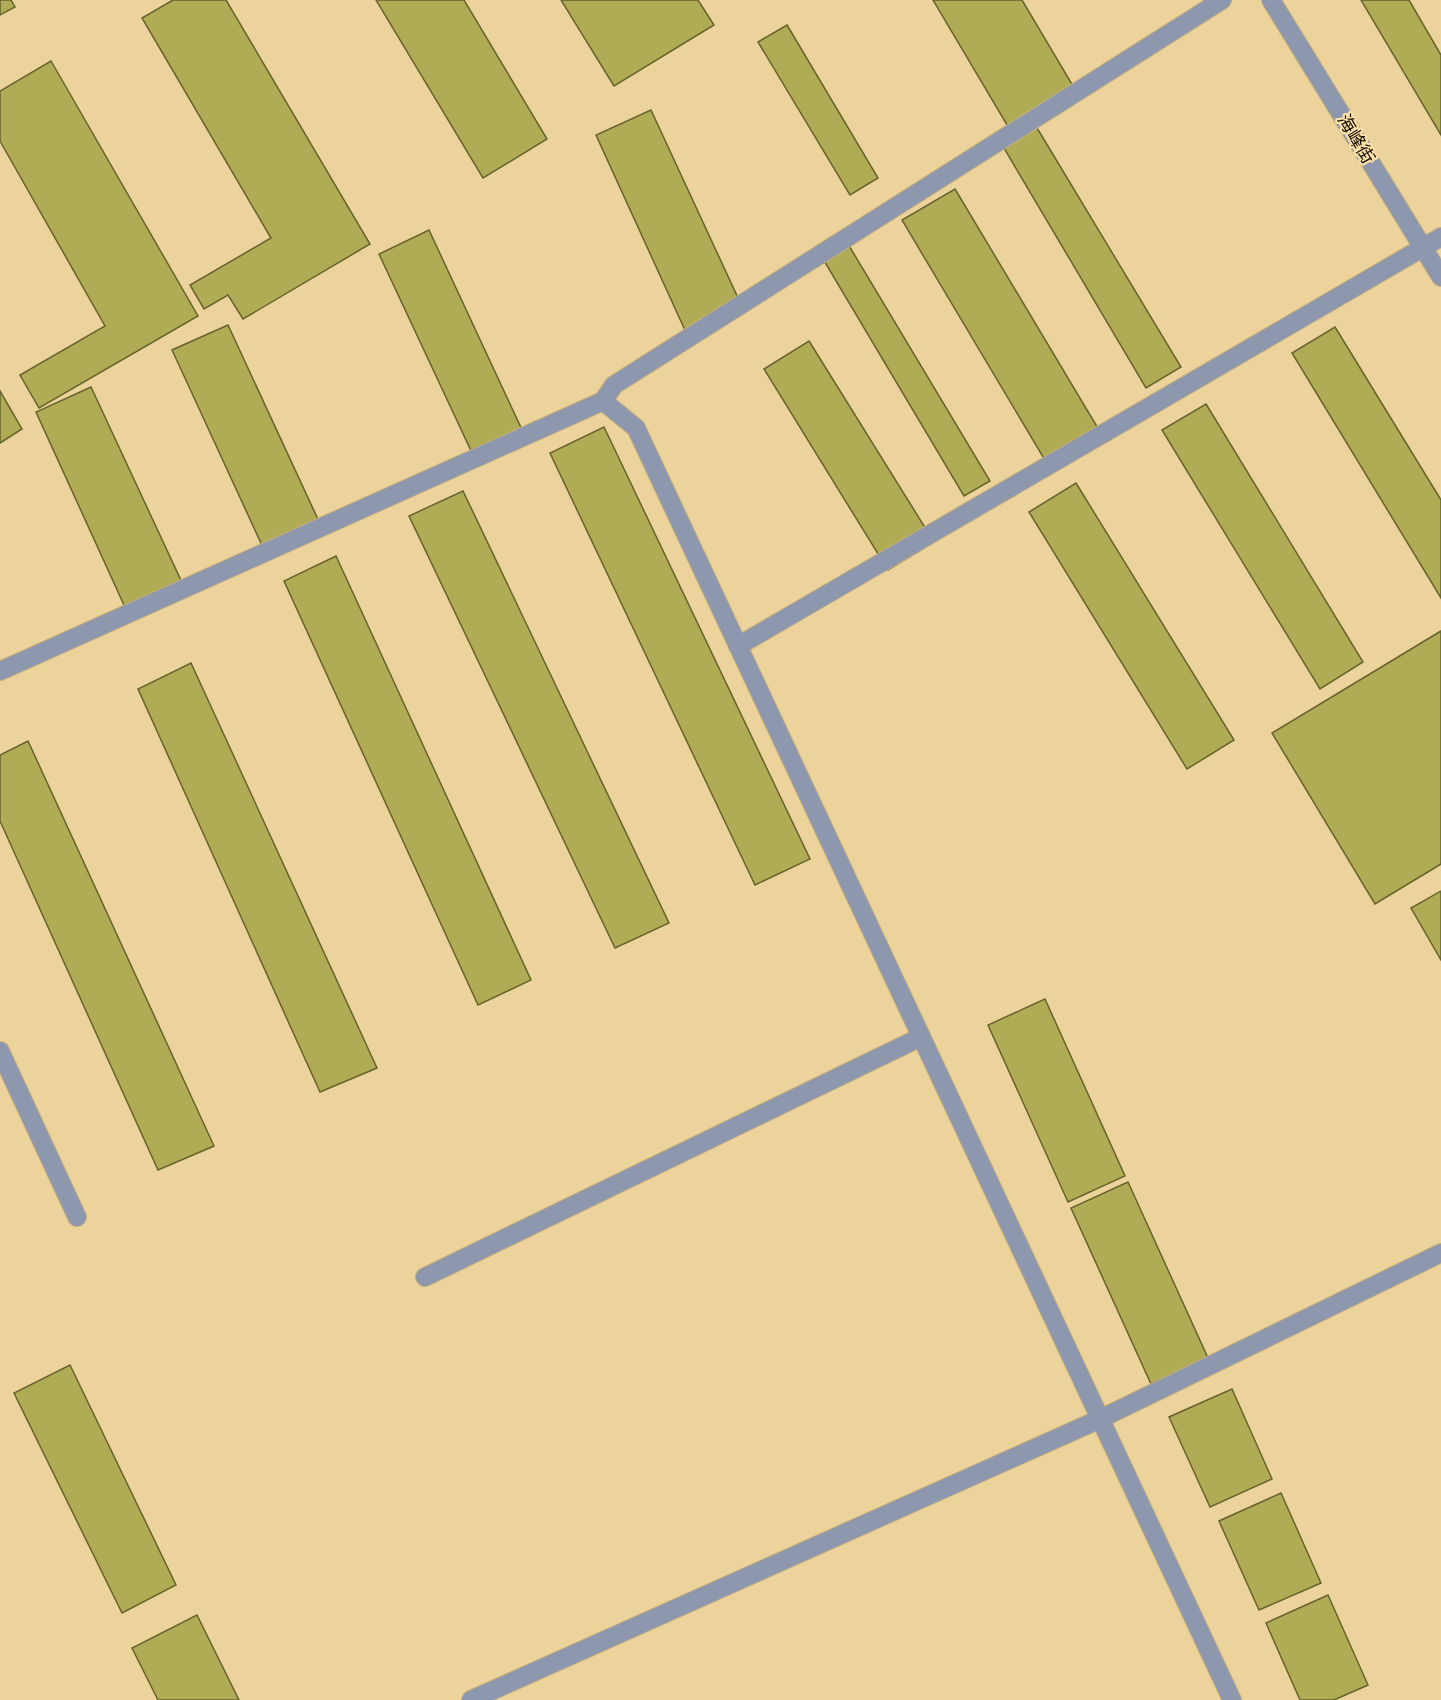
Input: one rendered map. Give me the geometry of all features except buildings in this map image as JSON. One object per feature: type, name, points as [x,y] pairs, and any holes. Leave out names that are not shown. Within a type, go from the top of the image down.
[{"type":"street","points":[[0,671],[603,401],[614,385],[1222,0]]},
{"type":"street","name":"海峰街","points":[[1271,0],[1441,277]]},
{"type":"street","points":[[738,646],[1441,237]]},
{"type":"street","points":[[603,401],[636,428],[1232,1700]]},
{"type":"street","points":[[425,1277],[921,1037]]},
{"type":"street","points":[[0,1051],[77,1217]]},
{"type":"street","points":[[471,1700],[1100,1419],[1441,1253]]}]
